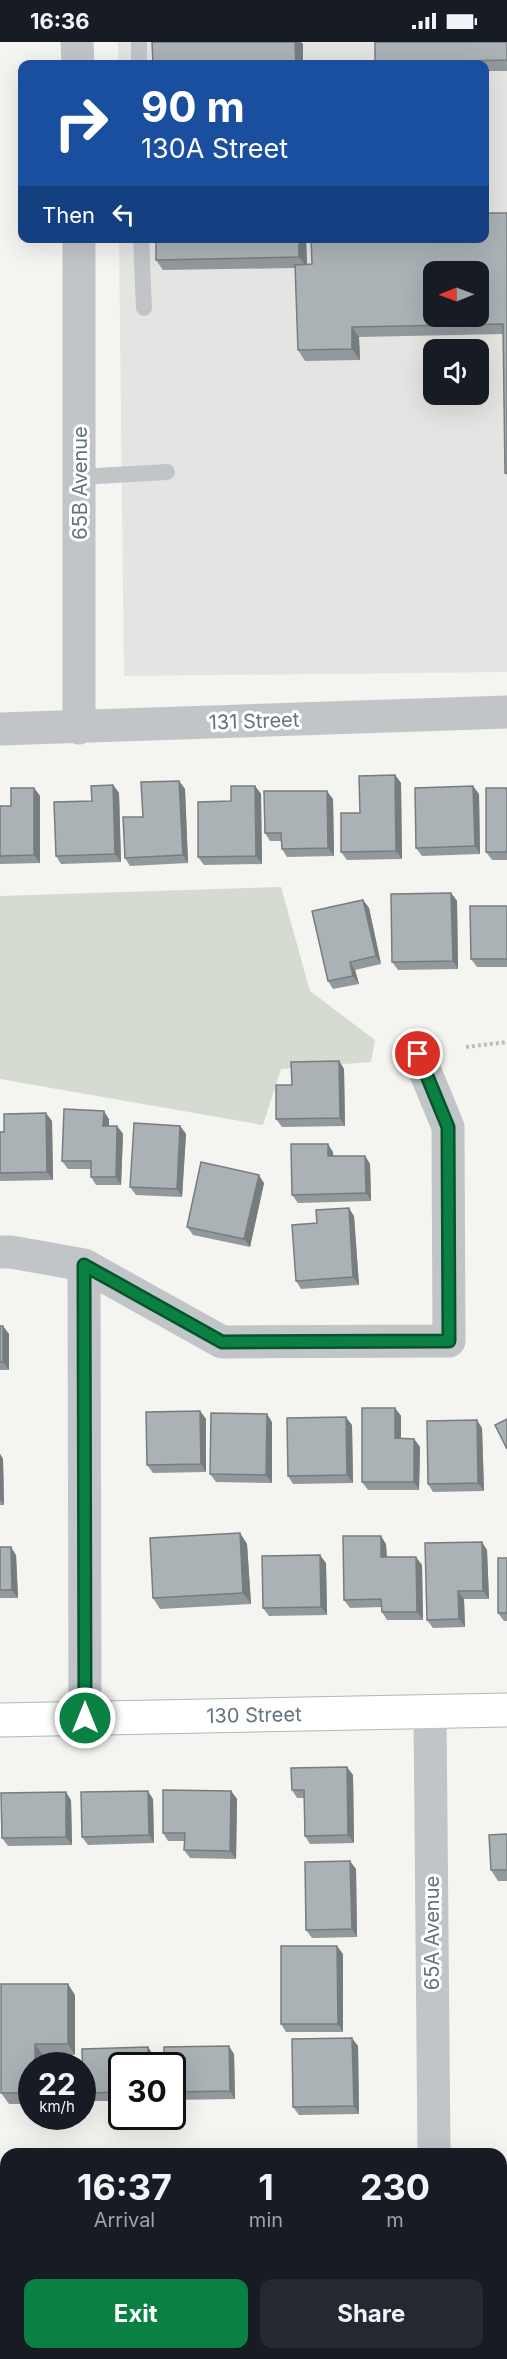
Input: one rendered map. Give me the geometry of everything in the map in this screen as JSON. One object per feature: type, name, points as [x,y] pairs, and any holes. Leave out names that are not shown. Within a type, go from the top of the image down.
[{"type":"street","points":[[78,42],[78,60]]},
{"type":"street","name":"65B Avenue","points":[[79,243],[79,728]]},
{"type":"street","name":"131 Street","points":[[0,729],[507,712]]},
{"type":"street","points":[[0,1252],[84,1265],[222,1342],[449,1341],[448,1127],[418,1054]]},
{"type":"street","points":[[84,1265],[85,1718]]},
{"type":"street","name":"130 Street","points":[[0,1720],[507,1710]]},
{"type":"street","name":"65A Avenue","points":[[430,1712],[434,2148]]},
{"type":"lane","points":[[139,42],[139,60]]},
{"type":"lane","points":[[141,243],[144,308]]},
{"type":"lane","points":[[80,477],[167,472]]},
{"type":"path","points":[[466,1047],[507,1042]]},
{"type":"shaded area","points":[[118,42],[507,42],[507,672],[124,676],[119,243],[489,243],[489,60],[118,60]]},
{"type":"shaded area","points":[[281,887],[310,991],[375,1040],[371,1062],[281,1069],[263,1125],[0,1079],[0,896]]},
{"type":"building","points":[[152,42],[295,42],[296,60],[153,60]]},
{"type":"building","points":[[375,42],[507,42],[507,60],[375,60]]},
{"type":"building","points":[[489,213],[507,213],[507,473],[505,473],[503,324],[489,324],[489,261],[423,261],[423,326],[352,327],[352,349],[298,350],[295,265],[312,264],[311,243],[489,243]]},
{"type":"building","points":[[156,243],[299,243],[299,257],[156,260]]},
{"type":"building","points":[[395,775],[396,851],[341,852],[341,813],[360,813],[359,776]]},
{"type":"building","points":[[179,781],[183,855],[125,858],[123,817],[143,817],[141,782]]},
{"type":"building","points":[[113,785],[115,854],[56,856],[54,802],[92,801],[91,786]]},
{"type":"building","points":[[231,786],[255,786],[256,856],[198,857],[198,802],[231,801]]},
{"type":"building","points":[[473,786],[475,846],[416,848],[415,788]]},
{"type":"building","points":[[11,788],[34,788],[34,855],[0,856],[0,806],[11,806]]},
{"type":"building","points":[[486,788],[507,788],[507,852],[486,852]]},
{"type":"building","points":[[264,791],[327,791],[328,848],[282,849],[281,833],[265,833]]},
{"type":"building","points":[[451,893],[453,961],[392,962],[391,894]]},
{"type":"building","points":[[363,900],[376,956],[350,962],[353,976],[328,981],[312,911]]},
{"type":"building","points":[[470,906],[507,906],[507,959],[471,959]]},
{"type":"building","points":[[339,1061],[340,1118],[276,1119],[276,1085],[292,1085],[291,1062]]},
{"type":"building","points":[[64,1109],[104,1111],[103,1126],[117,1126],[116,1177],[91,1177],[91,1161],[62,1161]]},
{"type":"building","points":[[46,1113],[47,1172],[0,1173],[0,1132],[4,1132],[4,1114]]},
{"type":"building","points":[[134,1123],[180,1126],[177,1189],[130,1187]]},
{"type":"building","points":[[291,1144],[328,1144],[328,1156],[365,1156],[366,1193],[292,1195]]},
{"type":"building","points":[[201,1162],[259,1175],[244,1239],[187,1227]]},
{"type":"building","points":[[349,1208],[353,1277],[296,1281],[292,1225],[317,1223],[316,1210]]},
{"type":"building","points":[[0,1326],[3,1326],[3,1362],[0,1362]]},
{"type":"building","points":[[362,1408],[395,1408],[395,1438],[414,1439],[414,1482],[362,1482]]},
{"type":"building","points":[[200,1411],[201,1464],[147,1465],[146,1412]]},
{"type":"building","points":[[211,1413],[267,1414],[266,1475],[210,1474]]},
{"type":"building","points":[[346,1417],[347,1475],[288,1476],[287,1418]]},
{"type":"building","points":[[507,1419],[507,1449],[495,1425]]},
{"type":"building","points":[[477,1420],[478,1483],[428,1484],[427,1421]]},
{"type":"building","points":[[240,1533],[243,1593],[153,1598],[150,1538]]},
{"type":"building","points":[[343,1536],[381,1536],[381,1557],[416,1557],[417,1612],[382,1612],[381,1599],[344,1600]]},
{"type":"building","points":[[482,1542],[483,1591],[458,1591],[459,1619],[427,1620],[425,1543]]},
{"type":"building","points":[[0,1547],[11,1547],[12,1590],[0,1590]]},
{"type":"building","points":[[320,1555],[321,1607],[263,1608],[262,1556]]},
{"type":"building","points":[[498,1558],[507,1558],[507,1613],[498,1613]]},
{"type":"building","points":[[347,1767],[348,1835],[305,1836],[304,1790],[292,1790],[291,1768]]},
{"type":"building","points":[[163,1790],[231,1791],[230,1851],[184,1850],[185,1833],[163,1833]]},
{"type":"building","points":[[148,1791],[149,1835],[82,1837],[81,1792]]},
{"type":"building","points":[[66,1792],[66,1837],[2,1838],[1,1793]]},
{"type":"building","points":[[507,1834],[507,1870],[491,1870],[489,1835]]},
{"type":"building","points":[[350,1861],[352,1929],[306,1930],[305,1862]]},
{"type":"building","points":[[281,1946],[337,1946],[338,2024],[281,2024]]},
{"type":"building","points":[[1,1984],[68,1984],[68,2044],[35,2044],[35,2052],[18,2052],[18,2093],[1,2093]]},
{"type":"building","points":[[352,2038],[354,2106],[293,2107],[292,2039]]},
{"type":"building","points":[[229,2046],[230,2091],[186,2092],[186,2052],[164,2052],[164,2047]]},
{"type":"building","points":[[148,2047],[148,2052],[108,2052],[108,2092],[96,2093],[96,2052],[82,2052],[82,2049]]},
{"type":"route","points":[[85,1718],[84,1265],[222,1342],[449,1341],[448,1127],[418,1054]]}]
